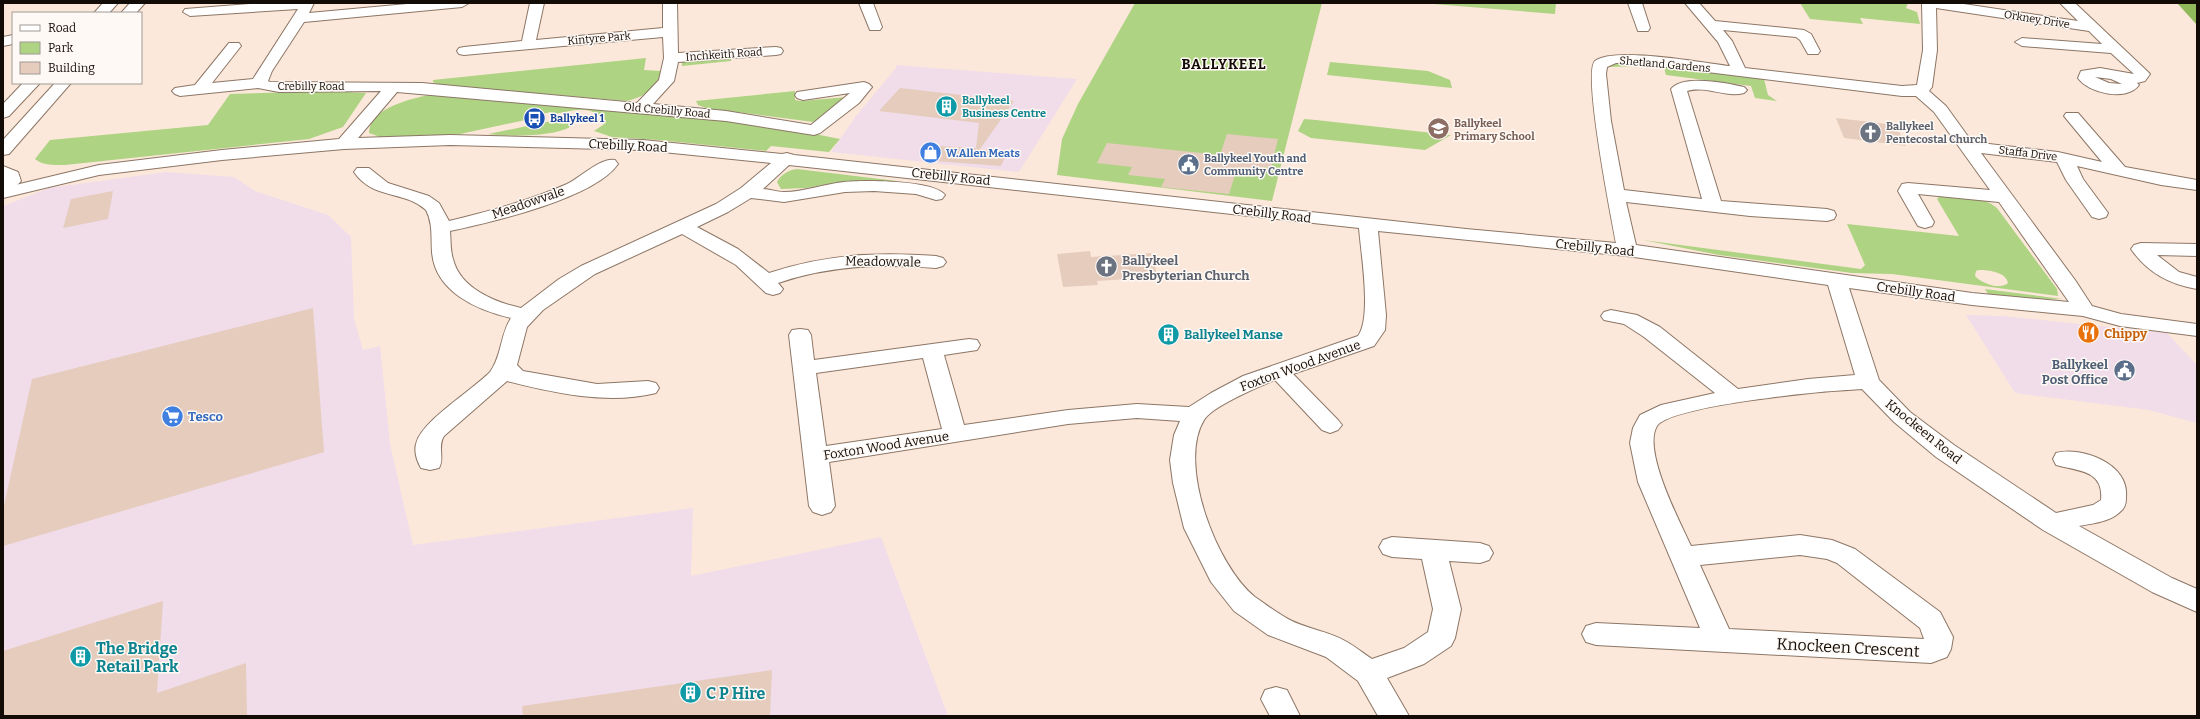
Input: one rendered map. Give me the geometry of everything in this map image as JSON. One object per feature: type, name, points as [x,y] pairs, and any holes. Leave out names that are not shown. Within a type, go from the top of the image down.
[{"type":"street","points":[[129,12],[138,3]]},
{"type":"street","points":[[190,12],[308,3]]},
{"type":"street","points":[[259,83],[264,71],[308,3]]},
{"type":"street","points":[[299,18],[423,5],[462,3]]},
{"type":"street","points":[[528,45],[537,3]]},
{"type":"street","points":[[641,108],[665,83],[672,58],[670,3]]},
{"type":"street","points":[[866,3],[875,27]]},
{"type":"street","points":[[1635,3],[1642,28]]},
{"type":"street","points":[[1692,3],[1713,25],[1725,41],[1740,72]]},
{"type":"street","name":"Orkney Drive","points":[[1919,90],[1924,87],[1930,50],[1930,3],[2095,28]]},
{"type":"street","name":"Orkney Drive","points":[[2067,3],[2142,74],[2140,78],[2127,80]]},
{"type":"street","points":[[1713,25],[1799,33],[1806,37],[1813,51]]},
{"type":"street","name":"Kintyre Park","points":[[464,51],[670,32]]},
{"type":"street","points":[[2022,42],[2117,49]]},
{"type":"street","points":[[200,90],[234,46]]},
{"type":"street","name":"Inchkeith Road","points":[[672,58],[727,52],[744,53],[776,50]]},
{"type":"street","name":"Shetland Gardens","points":[[1627,250],[1616,195],[1601,102],[1597,69],[1599,64],[1611,60],[1632,59],[1902,91],[1919,90]]},
{"type":"street","name":"Crebilly Road","points":[[180,91],[259,83],[279,87],[393,87]]},
{"type":"street","points":[[3,113],[31,84]]},
{"type":"street","points":[[3,150],[62,84]]},
{"type":"street","name":"Shetland Gardens","points":[[1713,206],[1679,89],[1683,86],[1692,85],[1739,90]]},
{"type":"street","points":[[344,144],[393,87]]},
{"type":"street","name":"Old Crebilly Road","points":[[393,87],[739,117],[814,130],[853,100],[864,87],[803,95]]},
{"type":"street","points":[[1919,90],[1940,109],[2068,284],[2084,310]]},
{"type":"street","points":[[2072,116],[2118,170]]},
{"type":"street","name":"Crebilly Road","points":[[5,172],[99,170],[229,154],[344,144],[450,140],[574,142],[643,145],[787,158],[1368,224],[1627,250],[1972,300],[2084,310],[2120,320],[2197,330]]},
{"type":"street","name":"Staffa Drive","points":[[1967,146],[2064,158],[2161,180],[2197,185]]},
{"type":"street","points":[[430,462],[428,452],[429,442],[438,429],[488,388],[500,376],[506,366],[515,330],[525,315],[562,285],[582,272],[608,258],[720,209],[749,192],[787,158]]},
{"type":"street","name":"Staffa Drive","points":[[2064,158],[2074,180],[2099,213]]},
{"type":"street","name":"Meadowvale","points":[[441,228],[490,216],[541,200],[593,177],[609,164]]},
{"type":"street","name":"Crebilly Road","points":[[3,193],[99,170]]},
{"type":"street","points":[[3,190],[12,181],[12,176],[5,172]]},
{"type":"street","points":[[363,172],[382,187],[426,202],[434,209],[441,228],[443,260],[456,283],[470,295],[488,306],[525,315]]},
{"type":"street","points":[[749,192],[784,196],[845,187],[874,186],[918,189],[936,195]]},
{"type":"street","points":[[1925,222],[1907,191],[1908,188],[2003,197]]},
{"type":"street","points":[[1616,195],[1713,206],[1827,215]]},
{"type":"street","name":"Foxton Wood Avenue","points":[[817,456],[1068,417],[1136,411],[1194,415],[1219,398],[1251,382],[1278,371],[1366,342],[1374,330],[1376,315],[1368,224]]},
{"type":"street","name":"Meadowvale","points":[[681,226],[726,250],[769,284],[806,267],[843,260],[880,258],[936,262]]},
{"type":"street","points":[[2197,250],[2141,249],[2158,269],[2170,276],[2197,283]]},
{"type":"street","name":"Knockeen Road","points":[[1837,280],[1868,382],[1902,417],[1946,451],[2052,523],[2155,581],[2197,601]]},
{"type":"street","points":[[1611,316],[1630,319],[1652,332],[1734,396]]},
{"type":"street","name":"Foxton Wood Avenue","points":[[800,335],[817,456],[822,506]]},
{"type":"street","points":[[805,368],[969,345]]},
{"type":"street","name":"Foxton Wood Avenue","points":[[932,350],[955,434]]},
{"type":"street","points":[[506,366],[515,376],[555,386],[597,390],[648,388]]},
{"type":"street","points":[[1278,371],[1330,425]]},
{"type":"street","points":[[1719,640],[1650,482],[1643,461],[1642,442],[1645,425],[1648,420],[1662,413],[1734,396],[1827,383],[1868,382]]},
{"type":"street","points":[[1194,415],[1185,441],[1182,460],[1185,483],[1197,528],[1222,575],[1244,603],[1278,627],[1336,649],[1368,673],[1394,716]]},
{"type":"street","points":[[2052,523],[2100,513],[2113,504],[2115,493],[2109,478],[2098,466],[2086,462],[2065,459]]},
{"type":"street","name":"Knockeen Crescent","points":[[1596,634],[1931,651],[1937,649],[1940,641],[1938,631],[1930,620],[1846,556],[1832,550],[1800,545],[1682,557]]},
{"type":"street","points":[[1392,547],[1480,553]]},
{"type":"street","points":[[1368,673],[1414,656],[1433,645],[1441,638],[1445,628],[1447,609],[1433,550]]},
{"type":"shaded area","points":[[896,65],[1077,79],[1019,172],[831,152],[856,116],[896,68]]},
{"type":"shaded area","points":[[166,172],[234,177],[255,191],[328,215],[351,237],[354,319],[363,350],[380,346],[390,444],[413,545],[693,508],[691,576],[881,537],[948,716],[3,716],[3,206],[49,188]]},
{"type":"shaded area","points":[[1966,315],[2002,316],[2167,333],[2195,363],[2197,363],[2197,423],[2149,410],[2015,393]]},
{"type":"green space","points":[[1135,3],[1322,3],[1272,201],[1057,175],[1062,139],[1078,104]]},
{"type":"green space","points":[[1421,3],[1556,3],[1555,14]]},
{"type":"green space","points":[[1800,3],[1908,3],[1906,8],[1917,12],[1920,24],[1860,18],[1863,24],[1810,19]]},
{"type":"green space","points":[[2177,3],[2197,3],[2197,25]]},
{"type":"green space","points":[[731,57],[731,61],[682,66],[682,61]]},
{"type":"green space","points":[[646,58],[644,70],[661,71],[657,83],[649,91],[639,97],[627,101],[439,85],[433,82],[433,80]]},
{"type":"green space","points":[[1330,62],[1428,71],[1450,80],[1452,88],[1327,75]]},
{"type":"green space","points":[[1630,62],[1764,79],[1768,95],[1777,101],[1755,98],[1751,86],[1666,75],[1664,68],[1639,66],[1609,67],[1612,64]]},
{"type":"green space","points":[[326,91],[366,93],[343,127],[309,139],[65,165],[45,164],[35,159],[50,140],[208,125],[230,94]]},
{"type":"green space","points":[[795,91],[795,100],[801,101],[847,97],[821,119],[813,122],[706,108],[698,105],[696,101]]},
{"type":"green space","points":[[434,94],[764,124],[840,139],[829,152],[771,146],[766,151],[612,137],[594,131],[603,125],[606,120],[602,119],[595,113],[585,110],[568,111],[552,115],[551,112],[529,117],[530,119],[460,134],[383,138],[369,133],[371,124],[376,116],[384,110],[405,101]]},
{"type":"green space","points":[[561,119],[571,120],[574,124],[568,128],[546,134],[507,136],[488,134]]},
{"type":"green space","points":[[1304,119],[1451,135],[1425,150],[1311,138],[1298,131]]},
{"type":"green space","points":[[797,169],[897,181],[845,181],[806,188],[781,189],[777,182],[779,179],[791,170]]},
{"type":"green space","points":[[1941,195],[1970,197],[1985,201],[1997,208],[2057,289],[2058,296],[1892,274],[1852,273],[1719,255],[1643,240],[1861,269],[1865,265],[1847,224],[1959,236],[1937,199]],"holes":[[[1976,271],[1992,271],[2001,274],[2007,279],[2008,283],[2000,286],[1986,284],[1975,276]]]},
{"type":"green space","points":[[1985,289],[2062,299],[2030,300],[1988,294]]},
{"type":"building","name":"Ballykeel Business Centre","points":[[900,88],[1014,101],[980,149],[1008,151],[1001,166],[936,161],[938,146],[976,148],[979,123],[879,111]]},
{"type":"building","name":"Ballykeel Pentecostal Church","points":[[1836,118],[1896,125],[1906,146],[1844,138]]},
{"type":"building","name":"Ballykeel Youth and Community Centre","points":[[1227,134],[1278,139],[1271,168],[1264,167],[1261,175],[1235,175],[1229,194],[1161,187],[1165,179],[1128,175],[1132,167],[1097,163],[1107,143],[1220,155]]},
{"type":"building","points":[[113,191],[108,219],[63,228],[71,199]]},
{"type":"building","name":"Ballykeel Presbyterian Church","points":[[1090,251],[1091,257],[1151,253],[1158,277],[1097,281],[1098,285],[1063,287],[1057,254]]},
{"type":"building","name":"Tesco","points":[[313,308],[324,452],[3,546],[3,510],[32,379]]},
{"type":"building","name":"The Bridge Retail Park","points":[[163,601],[157,693],[246,663],[247,716],[3,716],[3,651]]},
{"type":"building","name":"C P Hire","points":[[772,670],[770,716],[523,716],[522,706]]},
{"type":"place","name":"Ballykeel Business Centre","points":[[947,106]]},
{"type":"place","name":"Ballykeel 1","points":[[535,118]]},
{"type":"place","name":"Ballykeel Primary School","points":[[1439,129]]},
{"type":"place","name":"Ballykeel Pentecostal Church","points":[[1870,132]]},
{"type":"place","name":"W.Allen Meats","points":[[931,153]]},
{"type":"place","name":"Ballykeel Youth and Community Centre","points":[[1189,164]]},
{"type":"place","name":"Ballykeel Presbyterian Church","points":[[1107,267]]},
{"type":"place","name":"Chippy","points":[[2089,333]]},
{"type":"place","name":"Ballykeel Manse","points":[[1168,334]]},
{"type":"place","name":"Ballykeel Post Office","points":[[2124,371]]},
{"type":"place","name":"Tesco","points":[[173,416]]},
{"type":"place","name":"The Bridge Retail Park","points":[[81,657]]},
{"type":"place","name":"C P Hire","points":[[691,693]]},
{"type":"district","name":"BALLYKEEL","points":[[1224,64]]}]
